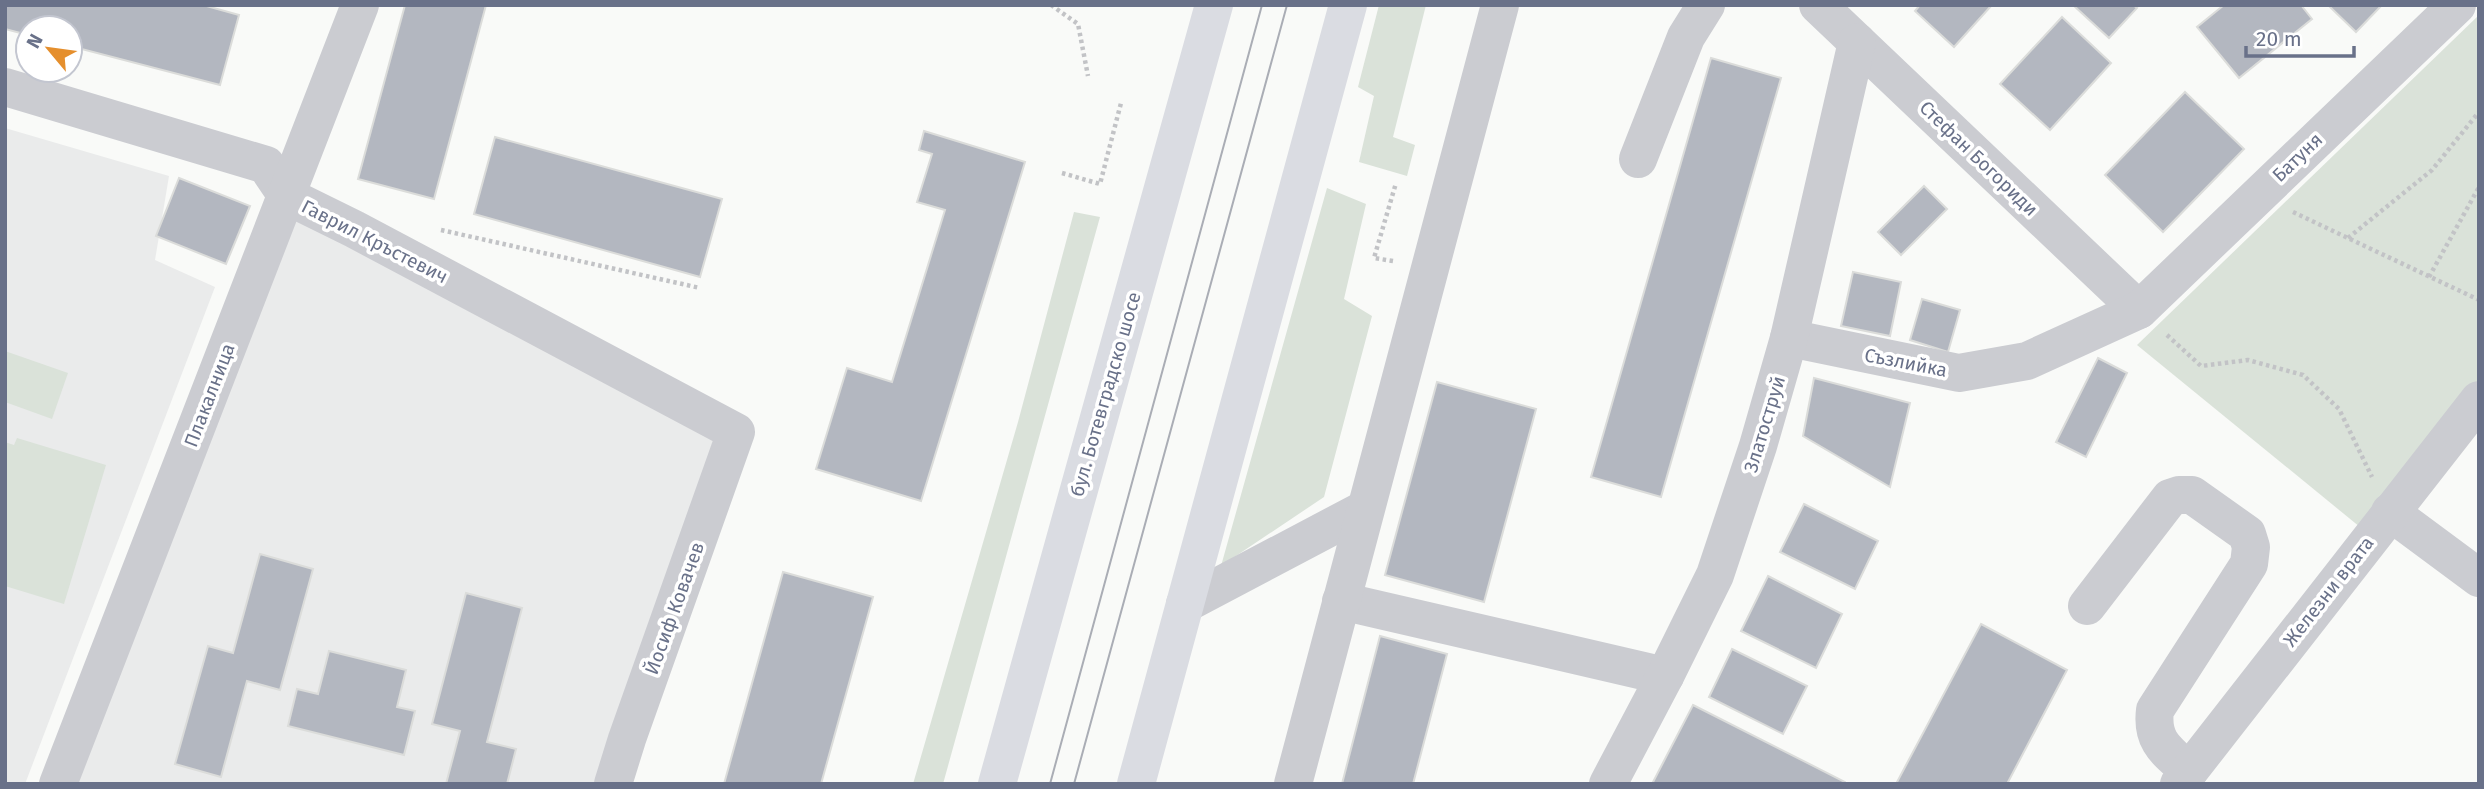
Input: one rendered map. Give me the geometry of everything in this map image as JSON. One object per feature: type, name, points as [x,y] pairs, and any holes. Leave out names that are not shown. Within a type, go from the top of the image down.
[{"type":"main road","name":"бул. Ботевградско шосе","points":[[997,784],[1214,5]]},
{"type":"main road","points":[[1136,784],[1348,5]]},
{"type":"street","name":"Плакалница","points":[[58,784],[360,5]]},
{"type":"street","points":[[1293,784],[1500,5]]},
{"type":"street","points":[[1639,159],[1686,37],[1706,5]]},
{"type":"street","name":"Стефан Богориди","points":[[1818,5],[2139,310]]},
{"type":"street","name":"Батуня","points":[[2139,310],[2457,5]]},
{"type":"street","name":"Златоструй","points":[[1608,784],[1715,575],[1758,446],[1789,338],[1857,42]]},
{"type":"street","name":"Гаврил Кръстевич","points":[[5,88],[266,164],[287,196],[736,432]]},
{"type":"street","name":"Съзлийка","points":[[1789,338],[1959,373],[2027,361],[2139,310]]},
{"type":"street","name":"Железни врата","points":[[2184,777],[2479,400]]},
{"type":"street","name":"Йосиф Ковачев","points":[[613,784],[736,432]]},
{"type":"street","points":[[2087,606],[2170,498],[2192,495],[2247,534],[2251,547],[2249,564],[2155,710],[2153,726],[2160,744],[2184,777]]},
{"type":"street","points":[[1185,604],[1366,509]]},
{"type":"street","points":[[2390,512],[2479,578]]},
{"type":"street","points":[[1341,601],[1665,676]]},
{"type":"path","points":[[1051,5],[1078,24],[1088,76]]},
{"type":"path","points":[[1062,173],[1100,184],[1121,103]]},
{"type":"path","points":[[2348,238],[2431,170],[2479,112]]},
{"type":"path","points":[[1374,258],[1396,183]]},
{"type":"path","points":[[2429,277],[2479,187]]},
{"type":"path","points":[[2258,195],[2479,300]]},
{"type":"path","points":[[433,229],[700,288]]},
{"type":"path","points":[[2139,310],[2201,366],[2248,360],[2302,375],[2339,409],[2390,512]]},
{"type":"shaded area","points":[[1379,5],[1426,5],[1393,137],[1415,145],[1407,176],[1359,162],[1374,96],[1358,87]]},
{"type":"shaded area","points":[[2479,15],[2479,400],[2371,536],[2137,345]]},
{"type":"shaded area","points":[[5,128],[169,176],[155,260],[215,287],[25,784],[5,784]]},
{"type":"shaded area","points":[[1327,188],[1366,204],[1344,299],[1372,316],[1324,497],[1221,566]]},
{"type":"shaded area","points":[[287,196],[736,432],[613,784],[58,784]]},
{"type":"shaded area","points":[[1074,212],[1100,217],[943,784],[913,784],[1018,422]]},
{"type":"shaded area","points":[[5,351],[68,373],[52,419],[5,402]]},
{"type":"shaded area","points":[[17,438],[106,465],[64,604],[5,586],[5,442],[14,445]]},
{"type":"building","points":[[5,5],[203,5],[239,15],[220,85],[84,50],[84,14],[14,14],[14,31],[5,29]]},
{"type":"building","points":[[405,5],[486,5],[434,199],[358,179]]},
{"type":"building","points":[[1920,5],[1991,6],[1954,47],[1915,11]]},
{"type":"building","points":[[2073,5],[2133,5],[2137,8],[2109,38]]},
{"type":"building","points":[[2224,5],[2301,5],[2312,19],[2239,78],[2197,27]]},
{"type":"building","points":[[2328,5],[2382,5],[2356,32]]},
{"type":"building","points":[[2062,17],[2111,63],[2050,130],[2000,84]]},
{"type":"building","points":[[1711,58],[1781,78],[1661,497],[1591,477]]},
{"type":"building","points":[[2185,92],[2244,149],[2163,232],[2105,175]]},
{"type":"building","points":[[924,131],[1025,162],[921,501],[816,469],[847,368],[892,382],[945,210],[917,202],[932,154],[919,150]]},
{"type":"building","points":[[495,137],[722,199],[700,277],[474,214]]},
{"type":"building","points":[[179,178],[250,206],[226,264],[156,236]]},
{"type":"building","points":[[1924,186],[1947,209],[1901,255],[1878,232]]},
{"type":"building","points":[[1853,272],[1901,282],[1890,336],[1841,326]]},
{"type":"building","points":[[1922,299],[1960,310],[1948,352],[1910,340]]},
{"type":"building","points":[[2098,358],[2127,373],[2086,457],[2056,442]]},
{"type":"building","points":[[1814,378],[1910,403],[1890,487],[1803,436]]},
{"type":"building","points":[[1437,382],[1536,409],[1484,602],[1385,575]]},
{"type":"building","points":[[1804,504],[1878,541],[1855,589],[1780,552]]},
{"type":"building","points":[[260,554],[313,569],[280,690],[247,681],[221,777],[175,764],[208,646],[233,653]]},
{"type":"building","points":[[783,572],[873,597],[821,784],[724,784]]},
{"type":"building","points":[[1768,576],[1842,614],[1816,668],[1741,631]]},
{"type":"building","points":[[466,593],[522,608],[487,742],[516,749],[507,784],[446,784],[460,731],[432,724]]},
{"type":"building","points":[[1981,624],[2067,670],[2007,784],[1896,784]]},
{"type":"building","points":[[1380,636],[1447,654],[1413,784],[1342,784]]},
{"type":"building","points":[[1732,649],[1807,686],[1783,734],[1709,697]]},
{"type":"building","points":[[329,651],[406,670],[397,707],[415,711],[404,755],[288,726],[297,689],[318,694]]},
{"type":"building","points":[[1693,705],[1845,782],[1845,784],[1652,784]]},
{"type":"tram line","points":[[1050,784],[1262,5]]},
{"type":"tram line","points":[[1074,784],[1287,5]]}]
